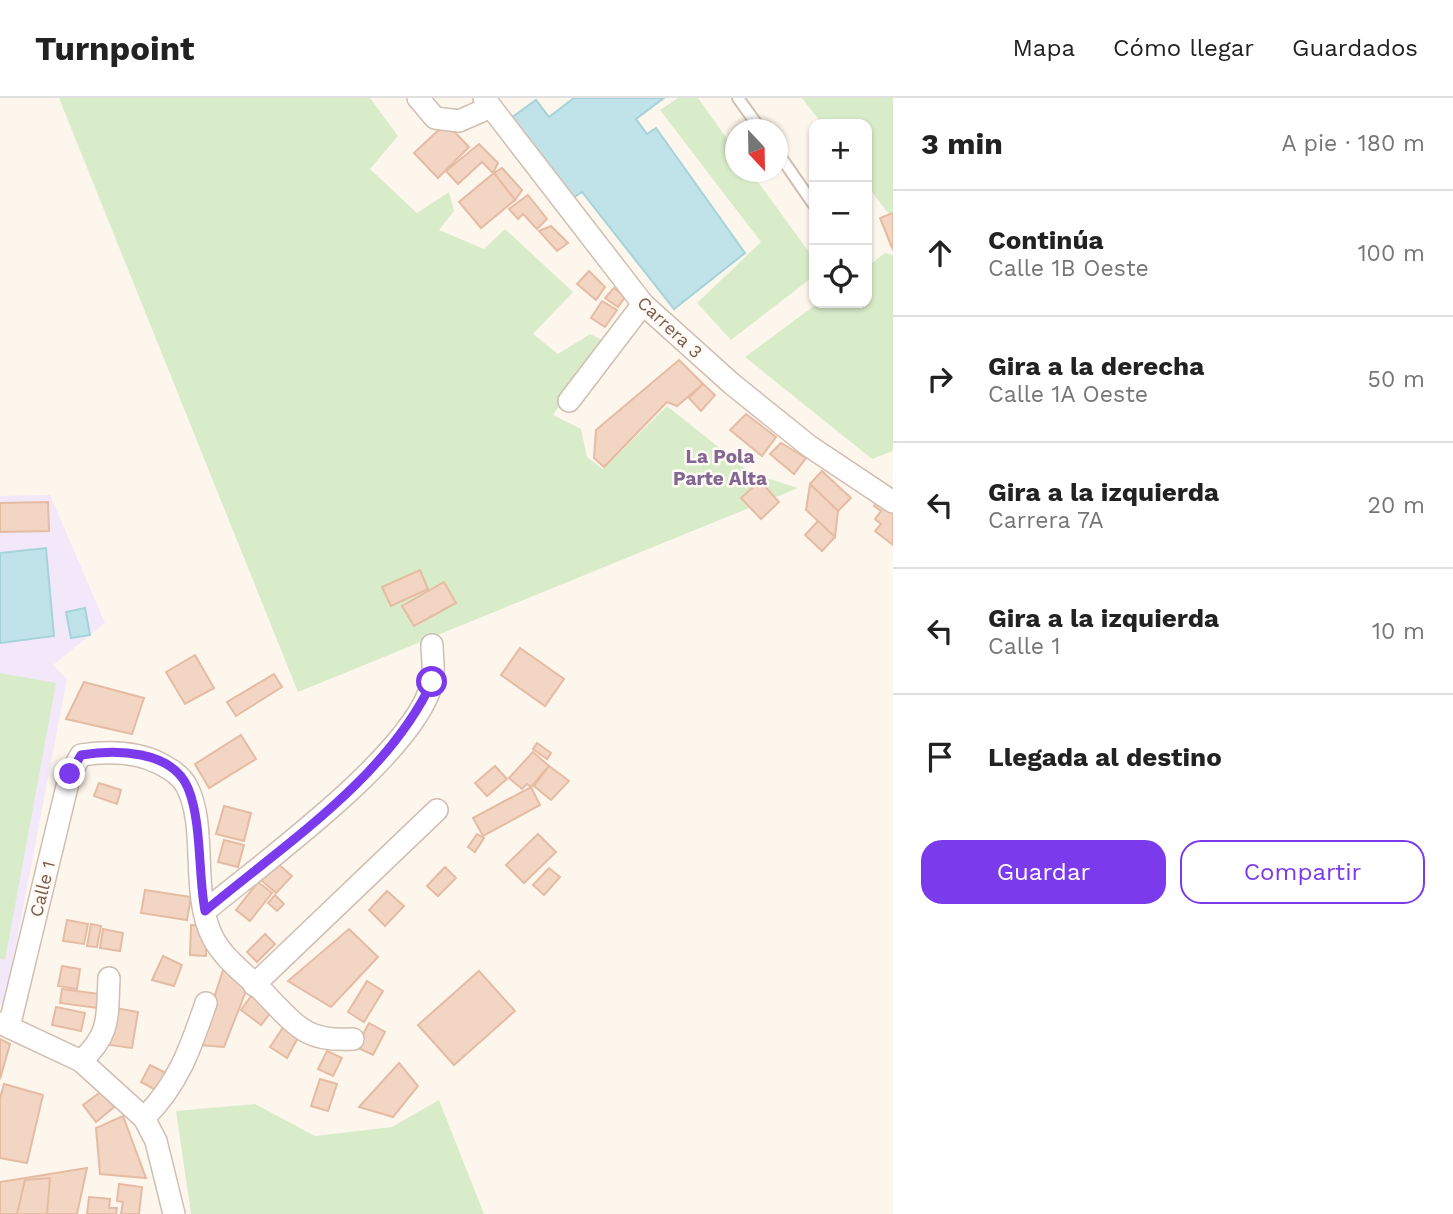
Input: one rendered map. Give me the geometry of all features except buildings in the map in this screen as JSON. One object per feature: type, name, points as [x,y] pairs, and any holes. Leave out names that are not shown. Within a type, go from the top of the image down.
[{"type":"street","name":"Carrera 3","points":[[418,98],[435,118],[459,121],[487,103],[643,304],[732,383],[809,446],[893,502]]},
{"type":"street","points":[[569,401],[643,304]]},
{"type":"street","points":[[353,1040],[324,1041],[302,1029],[254,985],[214,939],[205,911],[374,769],[416,716],[432,682],[432,645]]},
{"type":"street","name":"Calle 1","points":[[5,1025],[70,774],[81,755],[102,751],[144,755],[174,770],[187,787],[194,817],[205,911]]},
{"type":"street","points":[[254,985],[437,810]]},
{"type":"street","points":[[81,1061],[101,1043],[107,1016],[109,978]]},
{"type":"street","points":[[144,1118],[164,1098],[184,1066],[206,1003]]},
{"type":"street","points":[[5,1025],[81,1061],[144,1118],[156,1141],[173,1214]]},
{"type":"lane","points":[[738,98],[753,119]]},
{"type":"lane","points":[[788,167],[809,198]]},
{"type":"shaded area","points":[[50,495],[105,623],[53,665],[67,679],[4,1007],[0,1005],[0,496]]},
{"type":"green space","points":[[59,98],[370,98],[398,136],[370,169],[417,213],[449,192],[454,211],[439,230],[484,249],[505,229],[573,292],[533,334],[558,354],[590,334],[604,341],[553,415],[581,429],[587,457],[603,469],[667,406],[751,473],[798,488],[298,692]]},
{"type":"green space","points":[[678,98],[698,98],[725,136],[725,182],[758,182],[809,252],[809,280],[731,340],[697,303],[761,242],[660,110]]},
{"type":"green space","points":[[802,98],[893,98],[893,220],[872,192],[872,119],[818,119]]},
{"type":"green space","points":[[885,253],[893,255],[893,451],[872,459],[745,357],[811,308],[872,308],[872,263]]},
{"type":"green space","points":[[0,673],[56,683],[5,960],[0,959]]},
{"type":"green space","points":[[439,1100],[484,1214],[191,1214],[176,1111],[255,1104],[315,1136],[392,1127]]},
{"type":"water","points":[[574,98],[664,98],[636,119],[647,134],[656,128],[745,253],[674,309],[582,192],[573,198],[511,118],[536,100],[549,117]]},
{"type":"water","points":[[46,548],[54,636],[0,643],[0,553]]},
{"type":"water","points":[[85,608],[90,635],[71,638],[66,612]]},
{"type":"district","name":"La Pola Parte Alta","points":[[720,467]]},
{"type":"route","points":[[70,774],[81,755],[102,751],[144,755],[174,770],[187,787],[194,817],[199,879],[205,911],[374,769],[416,716],[432,682]]}]
